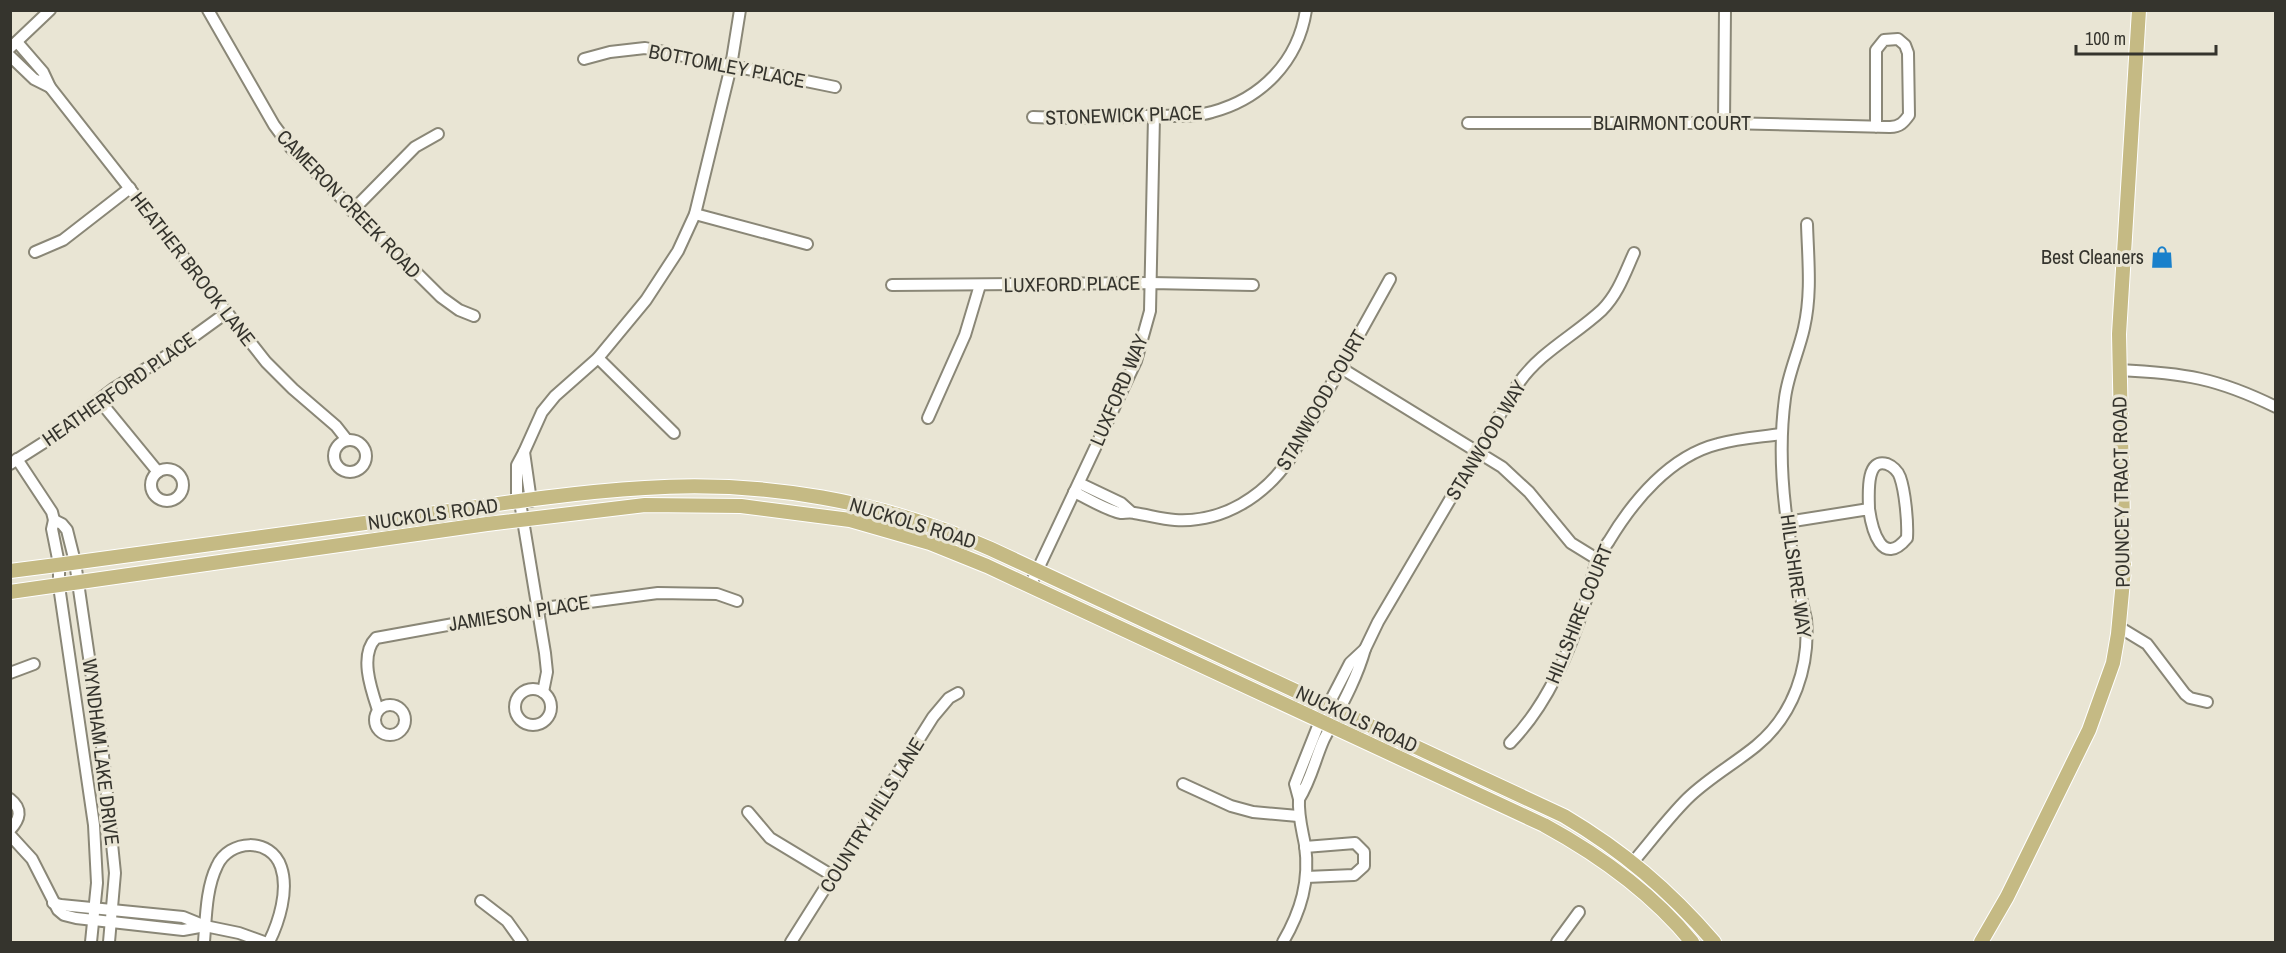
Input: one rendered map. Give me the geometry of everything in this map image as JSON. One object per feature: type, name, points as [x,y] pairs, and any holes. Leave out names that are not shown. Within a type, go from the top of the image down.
[{"type":"main road","name":"POUNCEY TRACT ROAD","points":[[1981,942],[2007,897],[2089,730],[2113,663],[2124,570],[2119,370],[2121,289],[2139,10]]},
{"type":"main road","name":"NUCKOLS ROAD","points":[[10,570],[644,488],[740,489],[801,494],[883,510],[973,541],[1038,570],[1564,816],[1592,832],[1633,862],[1673,898],[1714,942]]},
{"type":"main road","name":"NUCKOLS ROAD","points":[[10,592],[522,519],[645,505],[694,504],[775,509],[850,520],[897,532],[955,552],[1567,837],[1633,884],[1692,942]]},
{"type":"street","points":[[14,45],[50,10]]},
{"type":"street","name":"CAMERON CREEK ROAD","points":[[208,10],[274,125],[291,148],[441,297],[459,310],[474,316]]},
{"type":"street","points":[[543,692],[547,672],[522,519],[528,467],[524,452],[542,412],[555,396],[598,358],[646,300],[678,251],[695,213],[731,66],[740,10]]},
{"type":"street","name":"STONEWICK PLACE","points":[[1033,117],[1087,119],[1210,113],[1248,99],[1283,68],[1298,37],[1306,10]]},
{"type":"street","points":[[1724,123],[1725,10]]},
{"type":"street","name":"BLAIRMONT COURT","points":[[1468,123],[1724,123],[1876,127],[1895,127],[1903,123],[1909,115],[1908,53],[1902,41],[1893,38],[1881,42],[1876,50],[1876,127]]},
{"type":"street","name":"HEATHER BROOK LANE","points":[[14,45],[43,72],[50,87],[266,362],[336,426],[347,440]]},
{"type":"street","name":"BOTTOMLEY PLACE","points":[[584,59],[610,52],[645,48],[835,87]]},
{"type":"street","points":[[10,56],[34,79],[50,87]]},
{"type":"street","name":"LUXFORD WAY","points":[[1030,586],[1071,514],[1076,488],[1136,361],[1150,311],[1154,116]]},
{"type":"street","points":[[352,211],[415,147],[438,134]]},
{"type":"street","points":[[35,252],[63,240],[130,188]]},
{"type":"street","points":[[695,213],[807,244]]},
{"type":"street","name":"HILLSHIRE WAY","points":[[1633,862],[1688,798],[1768,736],[1784,714],[1799,685],[1806,658],[1808,633],[1791,558],[1781,434],[1786,388],[1808,308],[1810,288],[1807,224]]},
{"type":"street","name":"STANWOOD WAY","points":[[1283,942],[1298,914],[1306,877],[1305,848],[1298,816],[1299,799],[1295,784],[1334,707],[1360,668],[1365,650],[1378,622],[1526,372],[1546,353],[1602,309],[1620,286],[1634,253]]},
{"type":"street","name":"STANWOOD COURT","points":[[1076,488],[1121,503],[1131,512],[1159,519],[1193,520],[1228,512],[1246,503],[1285,466],[1390,279]]},
{"type":"street","name":"LUXFORD PLACE","points":[[891,285],[1151,283],[1253,285]]},
{"type":"street","points":[[928,418],[965,335],[980,285]]},
{"type":"street","name":"HEATHERFORD PLACE","points":[[14,462],[99,400],[168,355],[226,313]]},
{"type":"street","points":[[598,358],[674,433]]},
{"type":"street","points":[[1341,368],[1515,477],[1570,543],[1597,559]]},
{"type":"street","points":[[2119,370],[2166,372],[2208,379],[2244,391],[2276,407]]},
{"type":"street","points":[[99,400],[158,472]]},
{"type":"street","name":"HILLSHIRE COURT","points":[[1510,742],[1523,729],[1539,706],[1567,654],[1578,626],[1597,559],[1635,502],[1676,465],[1717,444],[1781,434]]},
{"type":"street","name":"WYNDHAM LAKE DRIVE","points":[[14,462],[52,512],[54,520],[52,529],[59,586],[94,825],[97,864],[95,920],[91,942]]},
{"type":"street","points":[[1883,463],[1889,465],[1900,474],[1907,538],[1901,545],[1892,549],[1877,541],[1869,509],[1871,472],[1875,466],[1883,463]]},
{"type":"street","points":[[1787,522],[1869,509]]},
{"type":"street","name":"WYNDHAM LAKE DRIVE","points":[[54,520],[62,524],[66,530],[75,562],[102,746],[115,873],[109,942]]},
{"type":"street","name":"JAMIESON PLACE","points":[[378,710],[372,694],[367,656],[370,644],[376,638],[536,609],[658,593],[717,594],[737,601]]},
{"type":"street","points":[[2119,627],[2147,644],[2190,698],[2207,702]]},
{"type":"street","points":[[10,673],[34,664]]},
{"type":"street","name":"COUNTRY HILLS LANE","points":[[796,941],[833,876],[933,717],[949,698],[958,693]]},
{"type":"street","points":[[1183,784],[1242,809],[1298,816]]},
{"type":"street","points":[[10,799],[19,812],[18,819],[10,830]]},
{"type":"street","points":[[748,812],[770,838],[833,876]]},
{"type":"street","points":[[10,835],[32,859],[53,903],[64,915],[183,930],[205,926]]},
{"type":"street","points":[[1305,848],[1355,843],[1364,852],[1364,866],[1354,874],[1306,877]]},
{"type":"street","points":[[204,942],[210,890],[216,866],[224,854],[242,845],[257,845],[269,850],[279,861],[283,878],[280,918],[269,942]]},
{"type":"street","points":[[481,901],[507,921],[522,942]]},
{"type":"street","points":[[53,903],[183,918],[264,942]]},
{"type":"street","points":[[1557,942],[1579,912]]},
{"type":"place","name":"Best Cleaners","points":[[2162,257]]}]
